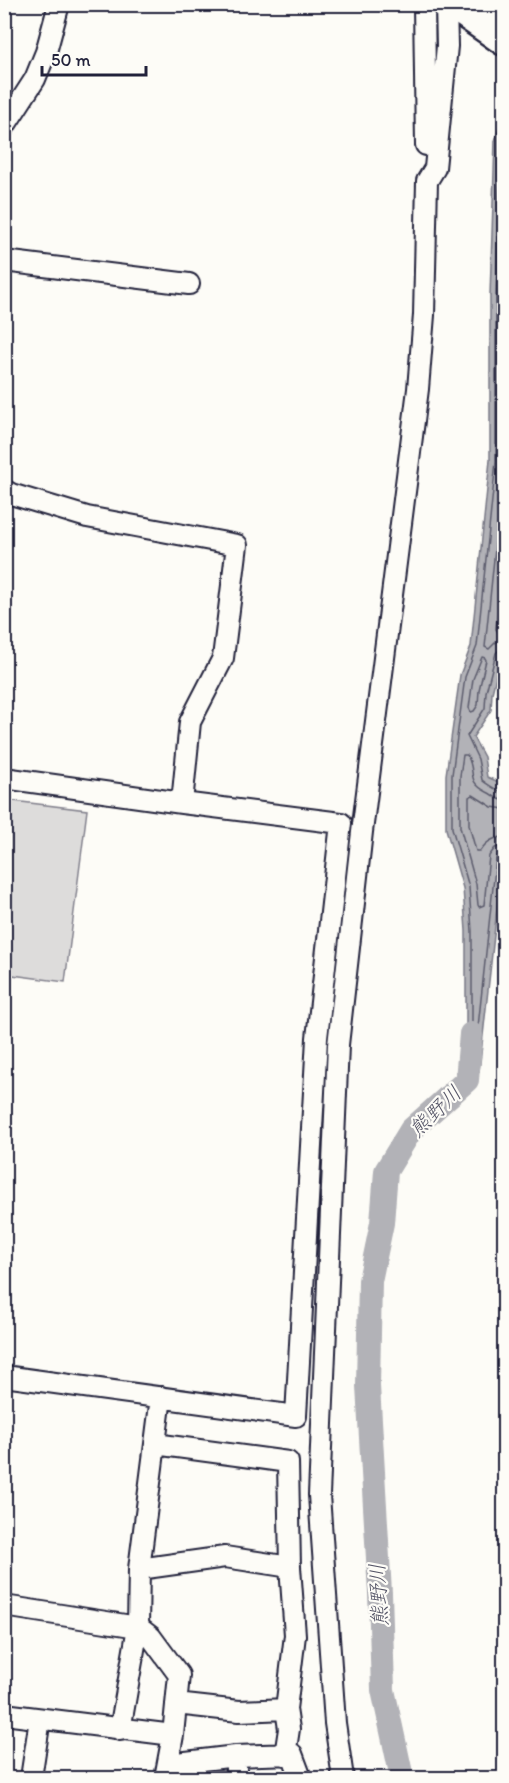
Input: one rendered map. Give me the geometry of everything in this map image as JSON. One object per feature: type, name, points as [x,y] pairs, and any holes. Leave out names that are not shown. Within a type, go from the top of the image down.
[{"type":"highway","points":[[451,4],[504,41]]},
{"type":"highway","points":[[492,4],[504,13]]},
{"type":"street","points":[[4,127],[35,80],[60,4]]},
{"type":"street","points":[[343,1779],[335,1723],[319,1495],[338,1045],[362,832],[418,389],[427,181],[424,4]]},
{"type":"street","points":[[427,181],[435,168],[447,46],[446,4]]},
{"type":"street","points":[[4,261],[189,284]]},
{"type":"street","points":[[4,490],[87,517],[237,545],[223,658],[190,722],[182,803]]},
{"type":"street","points":[[4,778],[341,823],[317,1038],[296,1416],[4,1376]]},
{"type":"street","points":[[120,1730],[138,1627],[140,1569],[161,1396]]},
{"type":"street","points":[[155,1444],[288,1462],[290,1567],[295,1635],[286,1709],[289,1729],[285,1755]]},
{"type":"street","points":[[140,1569],[225,1557],[290,1567]]},
{"type":"street","points":[[4,1606],[138,1627],[151,1637],[179,1675],[167,1771],[237,1756],[292,1754],[301,1779]]},
{"type":"street","points":[[176,1704],[239,1711],[286,1709]]},
{"type":"street","points":[[4,1714],[173,1735]]},
{"type":"street","points":[[31,1779],[40,1719]]},
{"type":"street","points":[[236,1779],[237,1756]]},
{"type":"shaded area","points":[[5,800],[87,810],[65,982],[5,974]]},
{"type":"water","points":[[504,112],[504,644],[492,693],[491,710],[473,737],[484,757],[487,777],[499,782],[504,791],[504,811],[501,872],[479,1072],[466,1063],[466,931],[463,888],[446,829],[446,775],[460,675],[471,646],[490,460],[490,295],[495,141]]},
{"type":"waterway","name":"熊野川","points":[[402,1778],[383,1690],[368,1386],[370,1281],[382,1223],[386,1171],[411,1130],[467,1080],[471,1034]]}]
